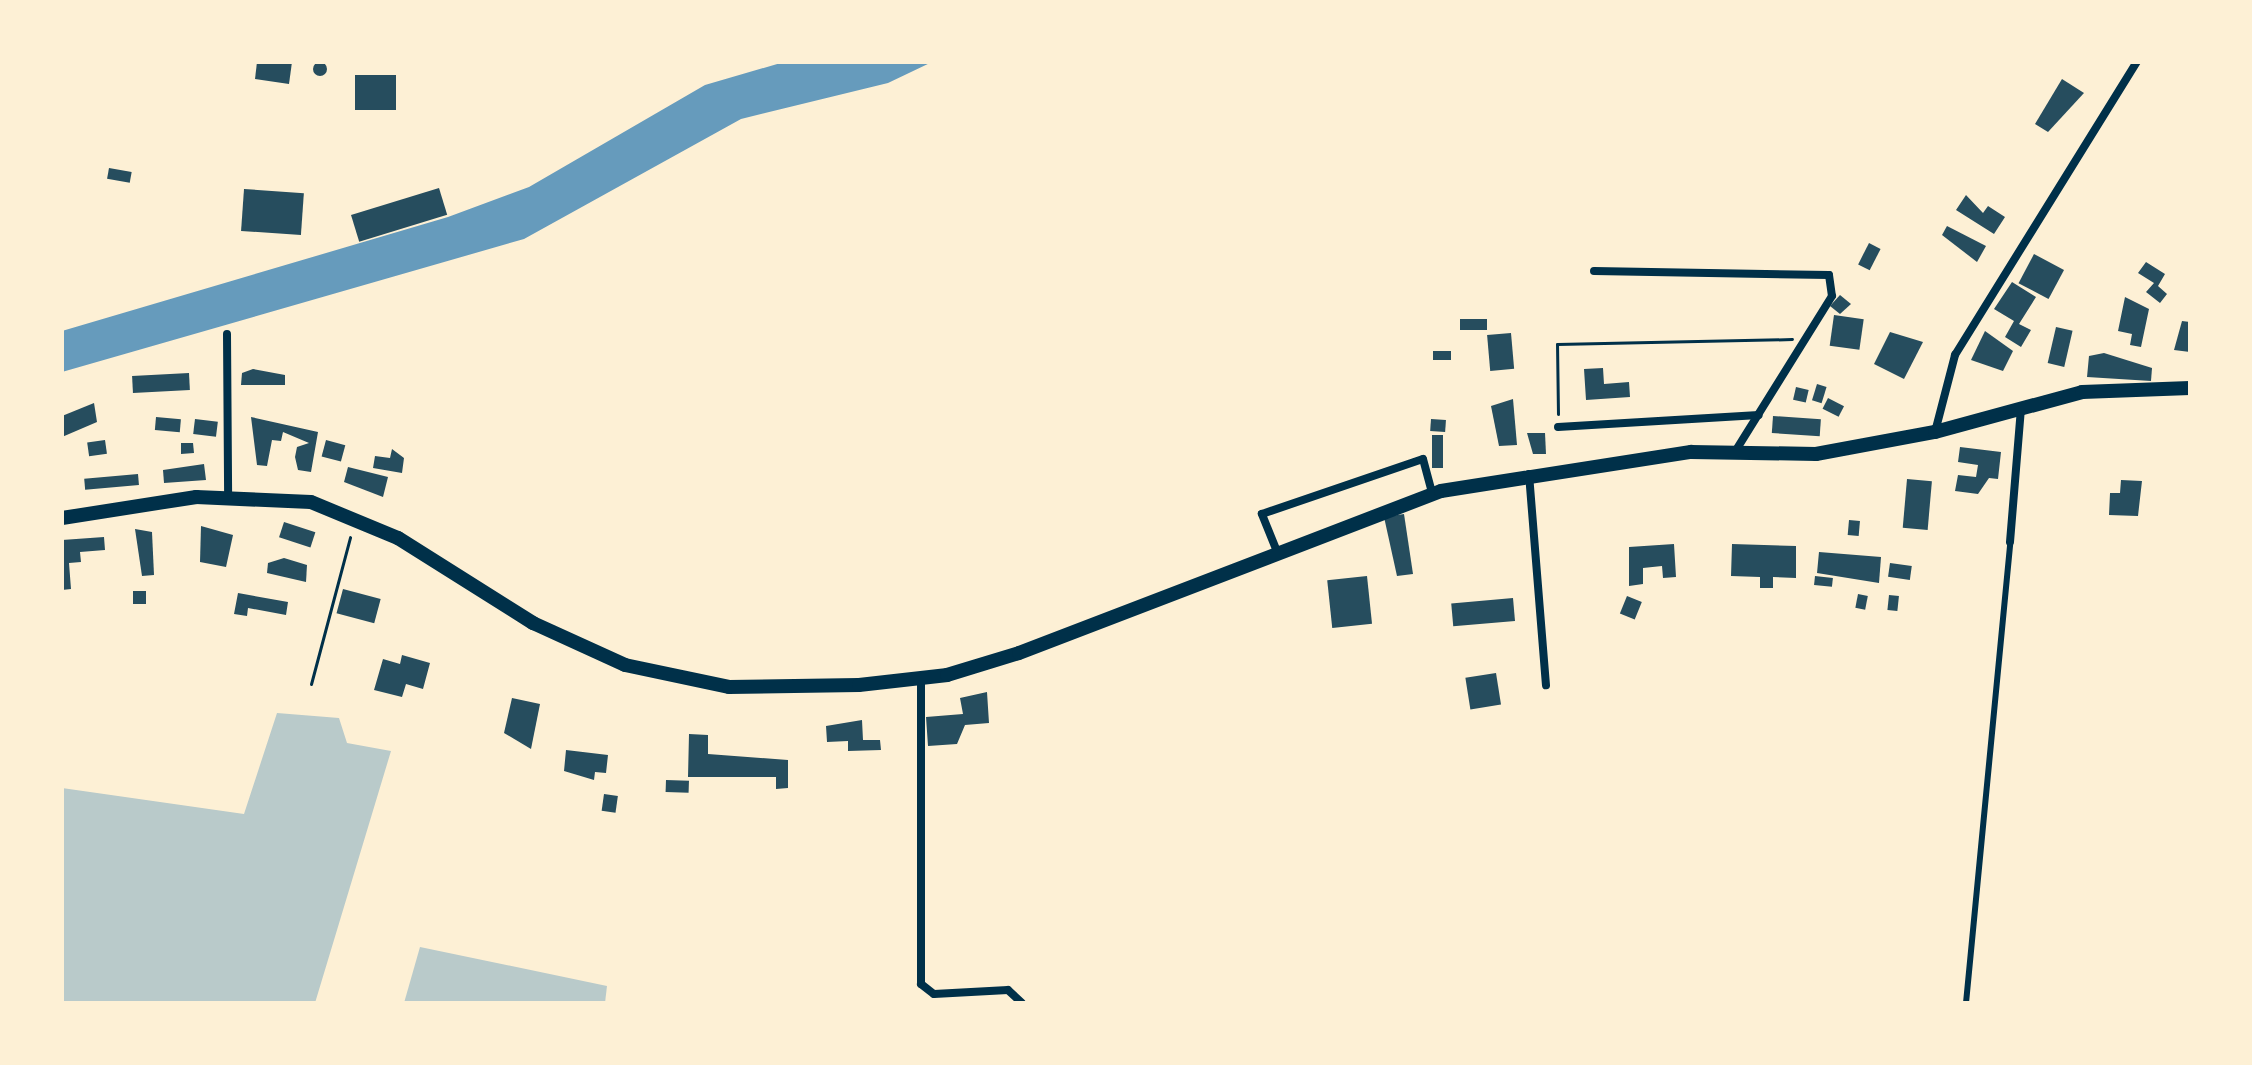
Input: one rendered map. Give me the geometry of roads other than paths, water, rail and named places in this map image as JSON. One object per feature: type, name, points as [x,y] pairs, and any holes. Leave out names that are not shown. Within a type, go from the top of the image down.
[{"type":"street","points":[[1935,432],[1955,355],[2137,62]]},
{"type":"street","points":[[1594,271],[1823,273],[1833,281],[1832,296],[1735,452]]},
{"type":"street","points":[[227,334],[228,497]]},
{"type":"street","points":[[62,518],[228,497],[311,502],[355,518],[575,646],[679,681],[789,688],[921,679],[1019,653],[1276,549],[1432,493],[1529,473],[1735,452],[1816,454],[1935,432],[2021,407],[2118,387],[2190,388]]},
{"type":"street","points":[[2010,542],[2021,407]]},
{"type":"street","points":[[1558,427],[1759,415]]},
{"type":"street","points":[[1276,549],[1262,514],[1423,459],[1432,493]]},
{"type":"street","points":[[1529,473],[1546,685]]},
{"type":"street","points":[[921,679],[921,984],[934,994],[1008,990],[1022,1003]]},
{"type":"lane","points":[[1966,1003],[2010,542]]},
{"type":"water","points":[[784,62],[932,62],[888,83],[741,119],[524,239],[62,372],[62,331],[448,217],[529,187],[705,85]]}]
